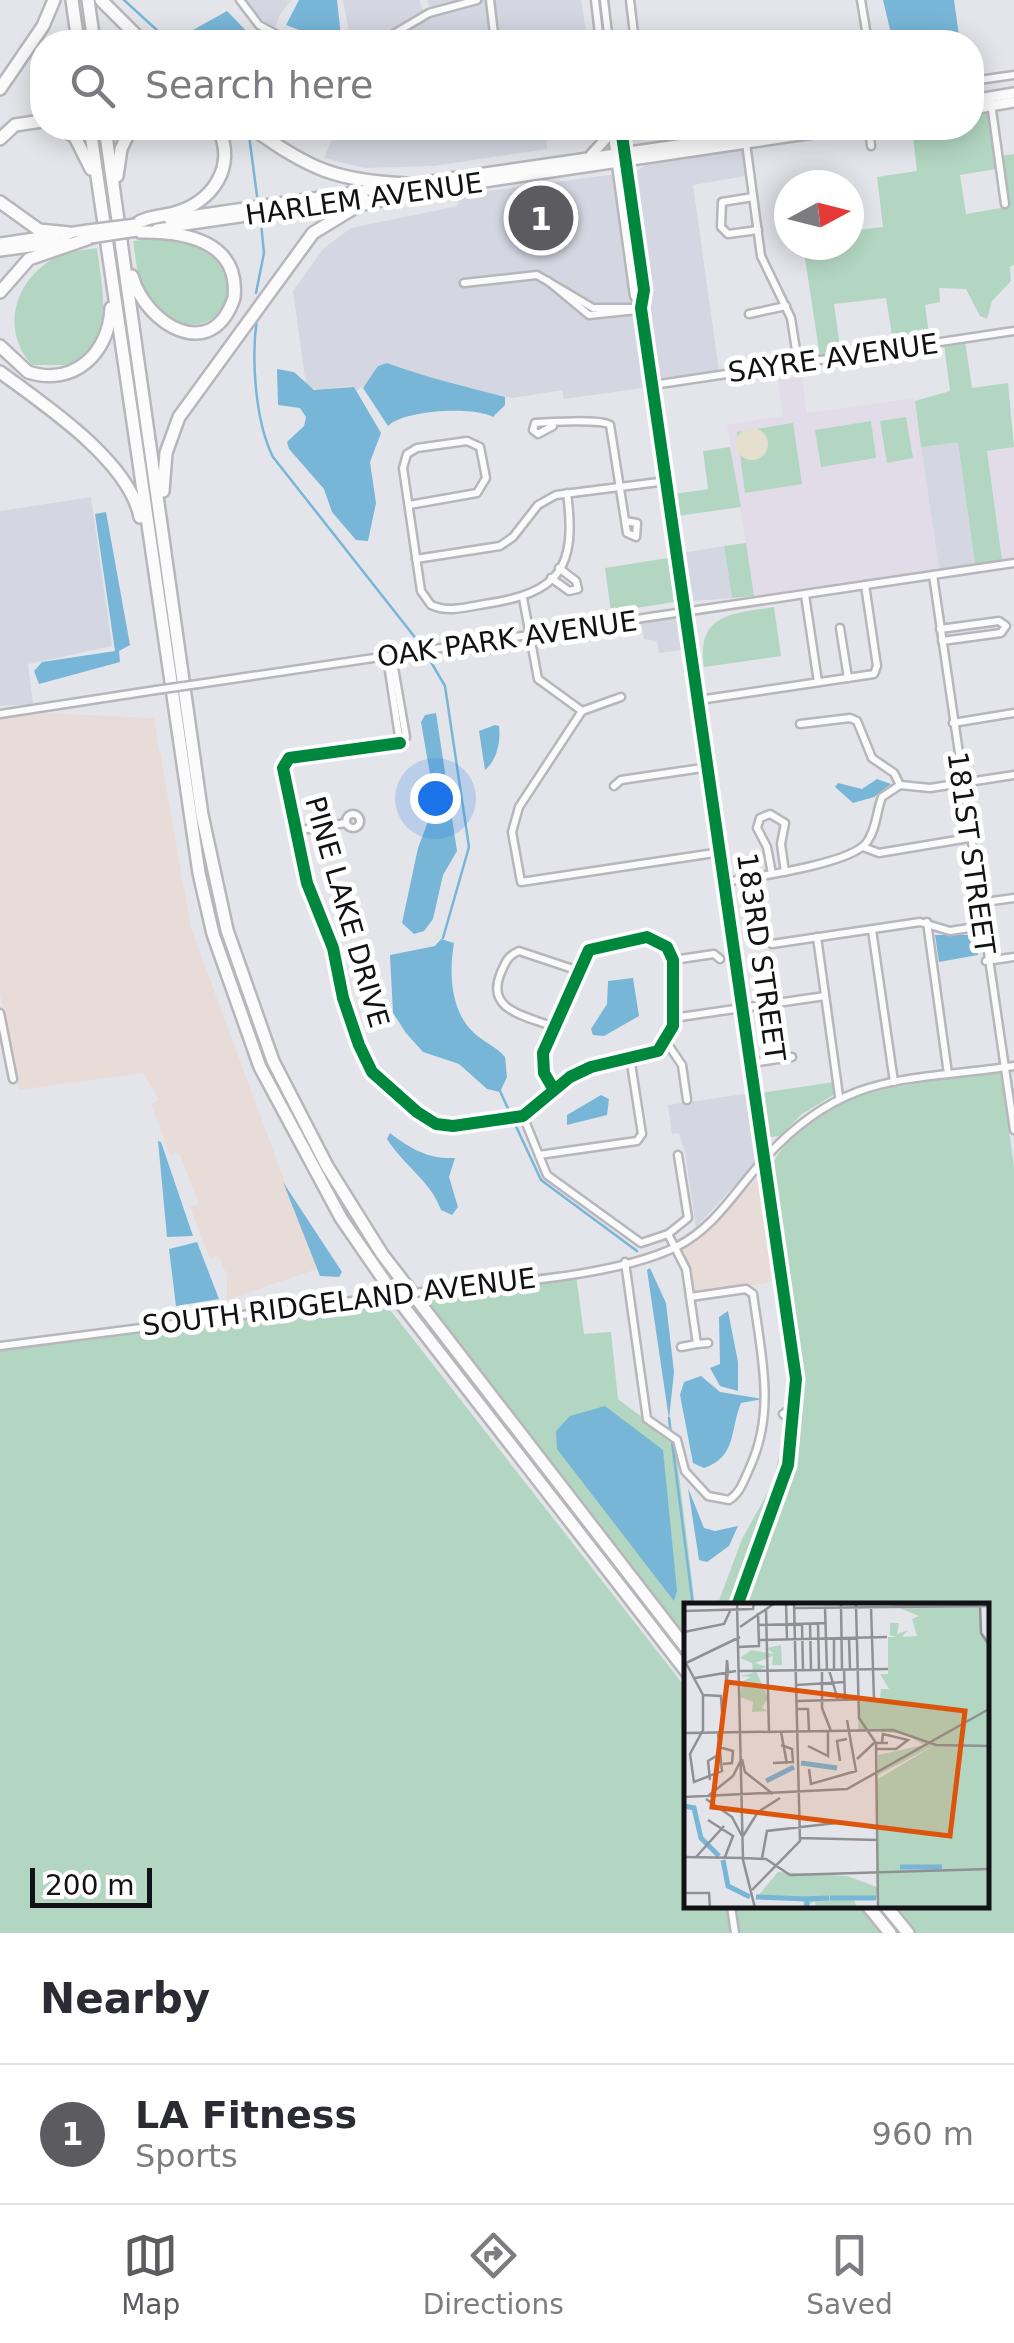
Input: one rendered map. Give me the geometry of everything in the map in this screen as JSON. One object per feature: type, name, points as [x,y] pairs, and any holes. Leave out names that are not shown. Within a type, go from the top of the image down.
[{"type":"highway","points":[[40,30],[54,0]]},
{"type":"highway","points":[[72,0],[76,30]]},
{"type":"highway","points":[[88,0],[92,30]]},
{"type":"highway","points":[[101,0],[131,30]]},
{"type":"highway","points":[[0,89],[30,45]]},
{"type":"highway","points":[[0,139],[15,125],[30,123]]},
{"type":"highway","points":[[73,140],[86,155],[100,199]]},
{"type":"highway","points":[[92,140],[199,873],[213,934],[260,1067],[298,1142],[390,1289],[684,1668]]},
{"type":"highway","points":[[107,140],[213,870],[232,948],[273,1062],[326,1166],[382,1254],[684,1645]]},
{"type":"highway","points":[[114,196],[125,140]]},
{"type":"highway","points":[[138,229],[185,209],[214,187],[226,156],[221,140]]},
{"type":"highway","points":[[269,140],[304,164],[331,176],[412,188]]},
{"type":"highway","points":[[161,515],[166,453],[176,424],[268,290],[313,233],[337,214],[412,188]]},
{"type":"highway","points":[[0,202],[16,218],[39,230],[68,233]]},
{"type":"highway","points":[[122,244],[138,294],[162,322],[178,331],[197,332],[224,318],[234,286],[221,254],[190,235],[138,229]]},
{"type":"highway","points":[[0,292],[30,259],[89,235]]},
{"type":"highway","points":[[0,346],[15,364],[39,376],[62,375],[81,367],[98,351],[107,334],[112,284]]},
{"type":"highway","points":[[0,372],[113,465],[132,492],[170,680]]},
{"type":"highway","points":[[870,1908],[890,1933]]},
{"type":"highway","points":[[888,1908],[908,1933]]},
{"type":"main road","points":[[984,104],[1014,93]]},
{"type":"main road","points":[[984,101],[1014,102]]},
{"type":"main road","points":[[588,158],[599,152],[607,140]]},
{"type":"main road","name":"HARLEM AVENUE","points":[[0,247],[738,140]]},
{"type":"main road","name":"HARLEM AVENUE","points":[[412,188],[588,158],[621,158]]},
{"type":"main road","name":"HARLEM AVENUE","points":[[0,247],[68,233],[89,235]]},
{"type":"street","points":[[240,0],[258,25],[267,30]]},
{"type":"street","points":[[422,0],[428,12]]},
{"type":"street","points":[[399,30],[428,12],[477,0]]},
{"type":"street","points":[[490,0],[494,30]]},
{"type":"street","points":[[596,0],[599,30]]},
{"type":"street","points":[[604,0],[608,30]]},
{"type":"street","points":[[630,0],[634,30]]},
{"type":"street","points":[[861,0],[866,30]]},
{"type":"street","points":[[984,79],[1014,74]]},
{"type":"street","points":[[990,101],[1005,204]]},
{"type":"street","name":"183RD STREET","points":[[617,140],[634,296],[642,308],[794,1358],[795,1425],[785,1476],[738,1603]]},
{"type":"street","points":[[745,140],[766,269],[786,306],[798,363]]},
{"type":"street","points":[[870,140],[871,146]]},
{"type":"street","points":[[753,197],[722,202],[721,227],[728,234],[758,230]]},
{"type":"street","points":[[464,283],[524,274],[547,280],[590,315],[629,314],[642,308]]},
{"type":"street","points":[[749,314],[786,306]]},
{"type":"street","name":"SAYRE AVENUE","points":[[653,385],[1014,331]]},
{"type":"street","points":[[552,426],[596,419],[608,422],[625,520]]},
{"type":"street","points":[[409,506],[472,496],[486,478],[482,451],[474,443],[414,448],[403,463],[416,559],[422,594],[442,610],[523,598],[551,578],[572,540],[567,493]]},
{"type":"street","points":[[416,559],[500,546],[512,538],[538,505],[567,493],[667,481]]},
{"type":"street","name":"OAK PARK AVENUE","points":[[0,714],[1014,563]]},
{"type":"street","points":[[551,578],[568,591],[576,590],[577,582],[559,568]]},
{"type":"street","name":"181ST STREET","points":[[933,575],[986,960],[1014,1130]]},
{"type":"street","points":[[699,700],[848,678],[877,669],[865,586]]},
{"type":"street","points":[[805,594],[818,683]]},
{"type":"street","points":[[523,598],[538,679],[582,712]]},
{"type":"street","points":[[940,629],[999,620],[1006,626],[1000,633],[942,641]]},
{"type":"street","points":[[840,628],[848,678]]},
{"type":"street","name":"PINE LAKE DRIVE","points":[[392,656],[406,737],[400,743],[284,762],[294,831],[314,907],[333,948],[342,998],[372,1072],[416,1112],[436,1124],[453,1126],[523,1116]]},
{"type":"street","points":[[621,696],[582,712],[516,815],[512,832],[520,882],[720,852]]},
{"type":"street","points":[[953,723],[1014,714]]},
{"type":"street","points":[[800,724],[856,720],[872,758],[894,773],[900,785]]},
{"type":"street","points":[[614,786],[621,780],[708,767]]},
{"type":"street","points":[[725,882],[849,856],[863,847],[873,833],[882,797],[900,785],[930,788],[1014,775]]},
{"type":"street","points":[[772,874],[758,828],[760,818],[770,814],[785,824],[785,872]]},
{"type":"street","points":[[294,831],[346,822]]},
{"type":"street","points":[[863,847],[879,853],[969,838]]},
{"type":"street","points":[[978,903],[1014,898]]},
{"type":"street","points":[[926,922],[948,1074]]},
{"type":"street","points":[[772,944],[926,922],[950,931],[982,926]]},
{"type":"street","points":[[872,930],[894,1082]]},
{"type":"street","points":[[554,1090],[542,1064],[576,970],[595,946],[644,937],[664,944],[673,960],[673,1018],[666,1043],[654,1053],[590,1066],[523,1116],[547,1175],[641,1243],[668,1234],[688,1218],[678,1155]]},
{"type":"street","points":[[817,937],[840,1096]]},
{"type":"street","points":[[554,1027],[504,1007],[496,995],[497,983],[508,958],[522,950],[576,970]]},
{"type":"street","points":[[673,960],[714,954],[720,959]]},
{"type":"street","points":[[986,960],[1014,956]]},
{"type":"street","points":[[673,1018],[825,996]]},
{"type":"street","points":[[0,1013],[13,1079]]},
{"type":"street","points":[[666,1043],[682,1066],[687,1100]]},
{"type":"street","points":[[539,1155],[638,1141],[642,1134],[630,1057]]},
{"type":"street","points":[[751,1063],[792,1057]]},
{"type":"street","points":[[675,1248],[706,1227],[764,1159],[814,1110],[840,1096],[894,1082],[1014,1066]]},
{"type":"street","points":[[760,1129],[769,1139],[784,1138]]},
{"type":"street","points":[[748,1179],[759,1178],[768,1186]]},
{"type":"street","points":[[668,1234],[686,1269],[697,1344]]},
{"type":"street","name":"SOUTH RIDGELAND AVENUE","points":[[0,1346],[430,1291],[625,1262],[675,1248]]},
{"type":"street","points":[[625,1262],[645,1414],[680,1444],[685,1471],[712,1499],[728,1500],[738,1493],[760,1446],[767,1394],[750,1290],[690,1297]]},
{"type":"street","points":[[681,1346],[708,1342]]},
{"type":"street","points":[[783,1414],[796,1405]]},
{"type":"street","points":[[765,1412],[783,1414],[795,1425]]},
{"type":"street","points":[[731,1908],[735,1933]]},
{"type":"shaded area","points":[[243,0],[291,0],[273,30]]},
{"type":"shaded area","points":[[343,0],[419,0],[423,10],[394,30],[349,30]]},
{"type":"shaded area","points":[[427,0],[581,0],[586,30],[408,30],[433,15]]},
{"type":"shaded area","points":[[332,140],[547,140],[547,149],[433,166],[364,168],[324,158]]},
{"type":"shaded area","points":[[742,150],[746,176],[693,185],[719,371],[659,378],[634,172],[648,164]]},
{"type":"shaded area","points":[[616,174],[643,388],[564,399],[562,390],[513,398],[440,383],[387,363],[378,366],[373,379],[356,391],[351,386],[318,390],[306,385],[293,291],[324,248],[351,228],[458,206],[458,195]]},
{"type":"shaded area","points":[[800,364],[807,413],[914,398],[939,569],[754,596],[727,425],[783,416],[776,368]]},
{"type":"shaded area","points":[[958,441],[975,564],[939,569],[921,447]]},
{"type":"shaded area","points":[[1014,447],[1014,558],[1002,560],[987,451]]},
{"type":"shaded area","points":[[91,497],[112,646],[28,664],[33,704],[0,706],[0,511]]},
{"type":"shaded area","points":[[724,546],[732,598],[694,601],[682,553]]},
{"type":"shaded area","points":[[679,619],[689,649],[659,653],[657,641],[644,639],[641,622]]},
{"type":"shaded area","points":[[45,713],[154,718],[191,928],[317,1269],[227,1300],[227,1276],[219,1256],[210,1259],[190,1207],[199,1203],[179,1153],[170,1155],[151,1104],[159,1100],[143,1073],[19,1090],[0,994],[0,719]]},
{"type":"shaded area","points":[[751,1093],[759,1159],[696,1227],[685,1152],[679,1133],[672,1134],[668,1105]]},
{"type":"shaded area","points":[[755,1181],[766,1189],[780,1281],[694,1294],[681,1251],[712,1226]]},
{"type":"green space","points":[[988,109],[996,169],[960,175],[966,214],[1006,207],[1000,156],[1014,154],[1014,265],[1010,266],[1011,281],[992,301],[987,319],[980,316],[966,289],[939,288],[940,302],[925,305],[930,341],[894,347],[886,298],[834,304],[841,354],[820,357],[805,260],[864,260],[864,229],[883,227],[877,177],[917,171],[913,140],[984,140],[984,110]]},
{"type":"green space","points":[[157,238],[196,247],[223,271],[227,298],[210,320],[199,324],[177,321],[155,307],[147,296],[133,241]]},
{"type":"green space","points":[[97,248],[103,313],[95,343],[71,365],[32,365],[16,337],[16,306],[22,291],[42,266],[57,257]]},
{"type":"green space","points":[[965,341],[972,388],[1008,383],[1014,447],[987,451],[1002,560],[975,564],[958,442],[921,447],[915,401],[950,391],[944,344]]},
{"type":"green space","points":[[906,417],[913,458],[887,463],[880,421]]},
{"type":"green space","points":[[871,421],[876,458],[821,467],[815,430]]},
{"type":"green space","points":[[793,423],[802,484],[745,493],[737,432]]},
{"type":"green space","points":[[730,447],[741,507],[677,516],[674,494],[708,489],[703,451]]},
{"type":"green space","points":[[746,543],[754,596],[732,598],[724,546]]},
{"type":"green space","points":[[668,558],[674,602],[611,612],[605,568]]},
{"type":"green space","points":[[774,607],[781,656],[704,667],[703,649],[712,626],[732,615]]},
{"type":"green space","points":[[1001,1072],[1014,1167],[1014,1933],[915,1933],[896,1908],[989,1908],[989,1603],[742,1603],[790,1474],[801,1392],[772,1165],[791,1138],[815,1118],[842,1103],[905,1086]]},
{"type":"green space","points":[[834,1082],[835,1094],[802,1114],[780,1136],[770,1137],[761,1093]]},
{"type":"green space","points":[[576,1275],[584,1334],[611,1332],[618,1399],[675,1442],[695,1603],[684,1603],[684,1636],[420,1296]]},
{"type":"green space","points":[[384,1302],[684,1685],[684,1908],[864,1908],[883,1933],[0,1933],[0,1351]]},
{"type":"green space","points":[[787,1420],[785,1465],[735,1603],[718,1603],[742,1539],[773,1483]]},
{"type":"sand","points":[[752,428],[763,433],[768,444],[763,455],[752,460],[741,455],[736,444],[741,433]]},
{"type":"water","points":[[299,0],[337,0],[340,30],[299,30],[286,25]]},
{"type":"water","points":[[883,0],[954,0],[958,30],[890,30]]},
{"type":"water","points":[[227,11],[245,30],[193,30]]},
{"type":"water","points":[[387,363],[505,397],[505,405],[493,417],[439,411],[408,416],[388,426],[363,388],[378,366]]},
{"type":"water","points":[[277,369],[294,372],[314,390],[354,387],[381,433],[370,462],[376,503],[368,541],[356,540],[332,512],[324,489],[289,449],[287,442],[304,426],[306,417],[300,408],[278,405]]},
{"type":"water","points":[[106,512],[130,645],[119,651],[120,662],[39,684],[34,671],[42,662],[115,651],[95,514]]},
{"type":"water","points":[[436,713],[457,851],[443,875],[433,919],[424,931],[414,934],[402,923],[418,848],[435,803],[421,722],[425,715]]},
{"type":"water","points":[[499,726],[499,744],[485,770],[479,731]]},
{"type":"water","points":[[877,779],[891,784],[874,797],[853,803],[835,787],[838,783],[862,789]]},
{"type":"water","points":[[935,935],[975,935],[978,955],[939,962]]},
{"type":"water","points":[[441,939],[454,943],[452,978],[465,1023],[505,1057],[507,1077],[500,1092],[487,1089],[459,1064],[423,1052],[393,1013],[390,955],[435,946]]},
{"type":"water","points":[[633,978],[639,1016],[604,1036],[593,1035],[591,1029],[607,1004],[608,981]]},
{"type":"water","points":[[601,1095],[609,1099],[607,1115],[567,1125],[567,1115]]},
{"type":"water","points":[[390,1133],[421,1152],[455,1158],[449,1177],[458,1207],[452,1215],[441,1210],[430,1190],[394,1149],[387,1139]]},
{"type":"water","points":[[158,1141],[161,1142],[193,1236],[167,1237]]},
{"type":"water","points":[[283,1182],[342,1272],[339,1277],[320,1276]]},
{"type":"water","points":[[197,1242],[219,1299],[176,1306],[169,1249]]},
{"type":"water","points":[[650,1268],[666,1303],[674,1372],[669,1419],[647,1270]]},
{"type":"water","points":[[728,1311],[738,1362],[738,1391],[720,1386],[710,1368],[720,1364],[719,1317]]},
{"type":"water","points":[[701,1376],[720,1392],[763,1399],[741,1403],[727,1449],[715,1463],[704,1468],[693,1463],[680,1395],[684,1382]]},
{"type":"water","points":[[605,1406],[663,1450],[677,1591],[674,1601],[557,1449],[556,1431],[570,1416]]},
{"type":"water","points":[[688,1488],[704,1528],[715,1531],[738,1526],[729,1546],[707,1562],[699,1560]]},
{"type":"waterway","points":[[124,0],[157,30]]},
{"type":"waterway","points":[[250,140],[257,196]]},
{"type":"waterway","points":[[256,293],[264,253],[261,223]]},
{"type":"waterway","points":[[257,318],[256,389],[262,426],[273,457],[421,645],[445,686],[469,847],[443,938]]},
{"type":"waterway","points":[[500,1091],[510,1113]]},
{"type":"waterway","points":[[514,1122],[541,1180],[637,1251]]},
{"type":"waterway","points":[[669,1418],[693,1603]]},
{"type":"cycle path","points":[[623,140],[644,290],[641,308],[796,1379],[788,1465],[738,1603]]},
{"type":"cycle path","points":[[400,743],[289,758],[283,768],[307,883],[333,948],[343,998],[359,1045],[372,1072],[417,1112],[436,1124],[453,1126],[523,1116],[570,1077],[591,1067],[658,1051],[673,1026],[673,960],[667,947],[647,937],[589,950],[543,1053],[544,1073],[554,1090]]},
{"type":"place","name":"LA Fitness","points":[[541,218]]}]
